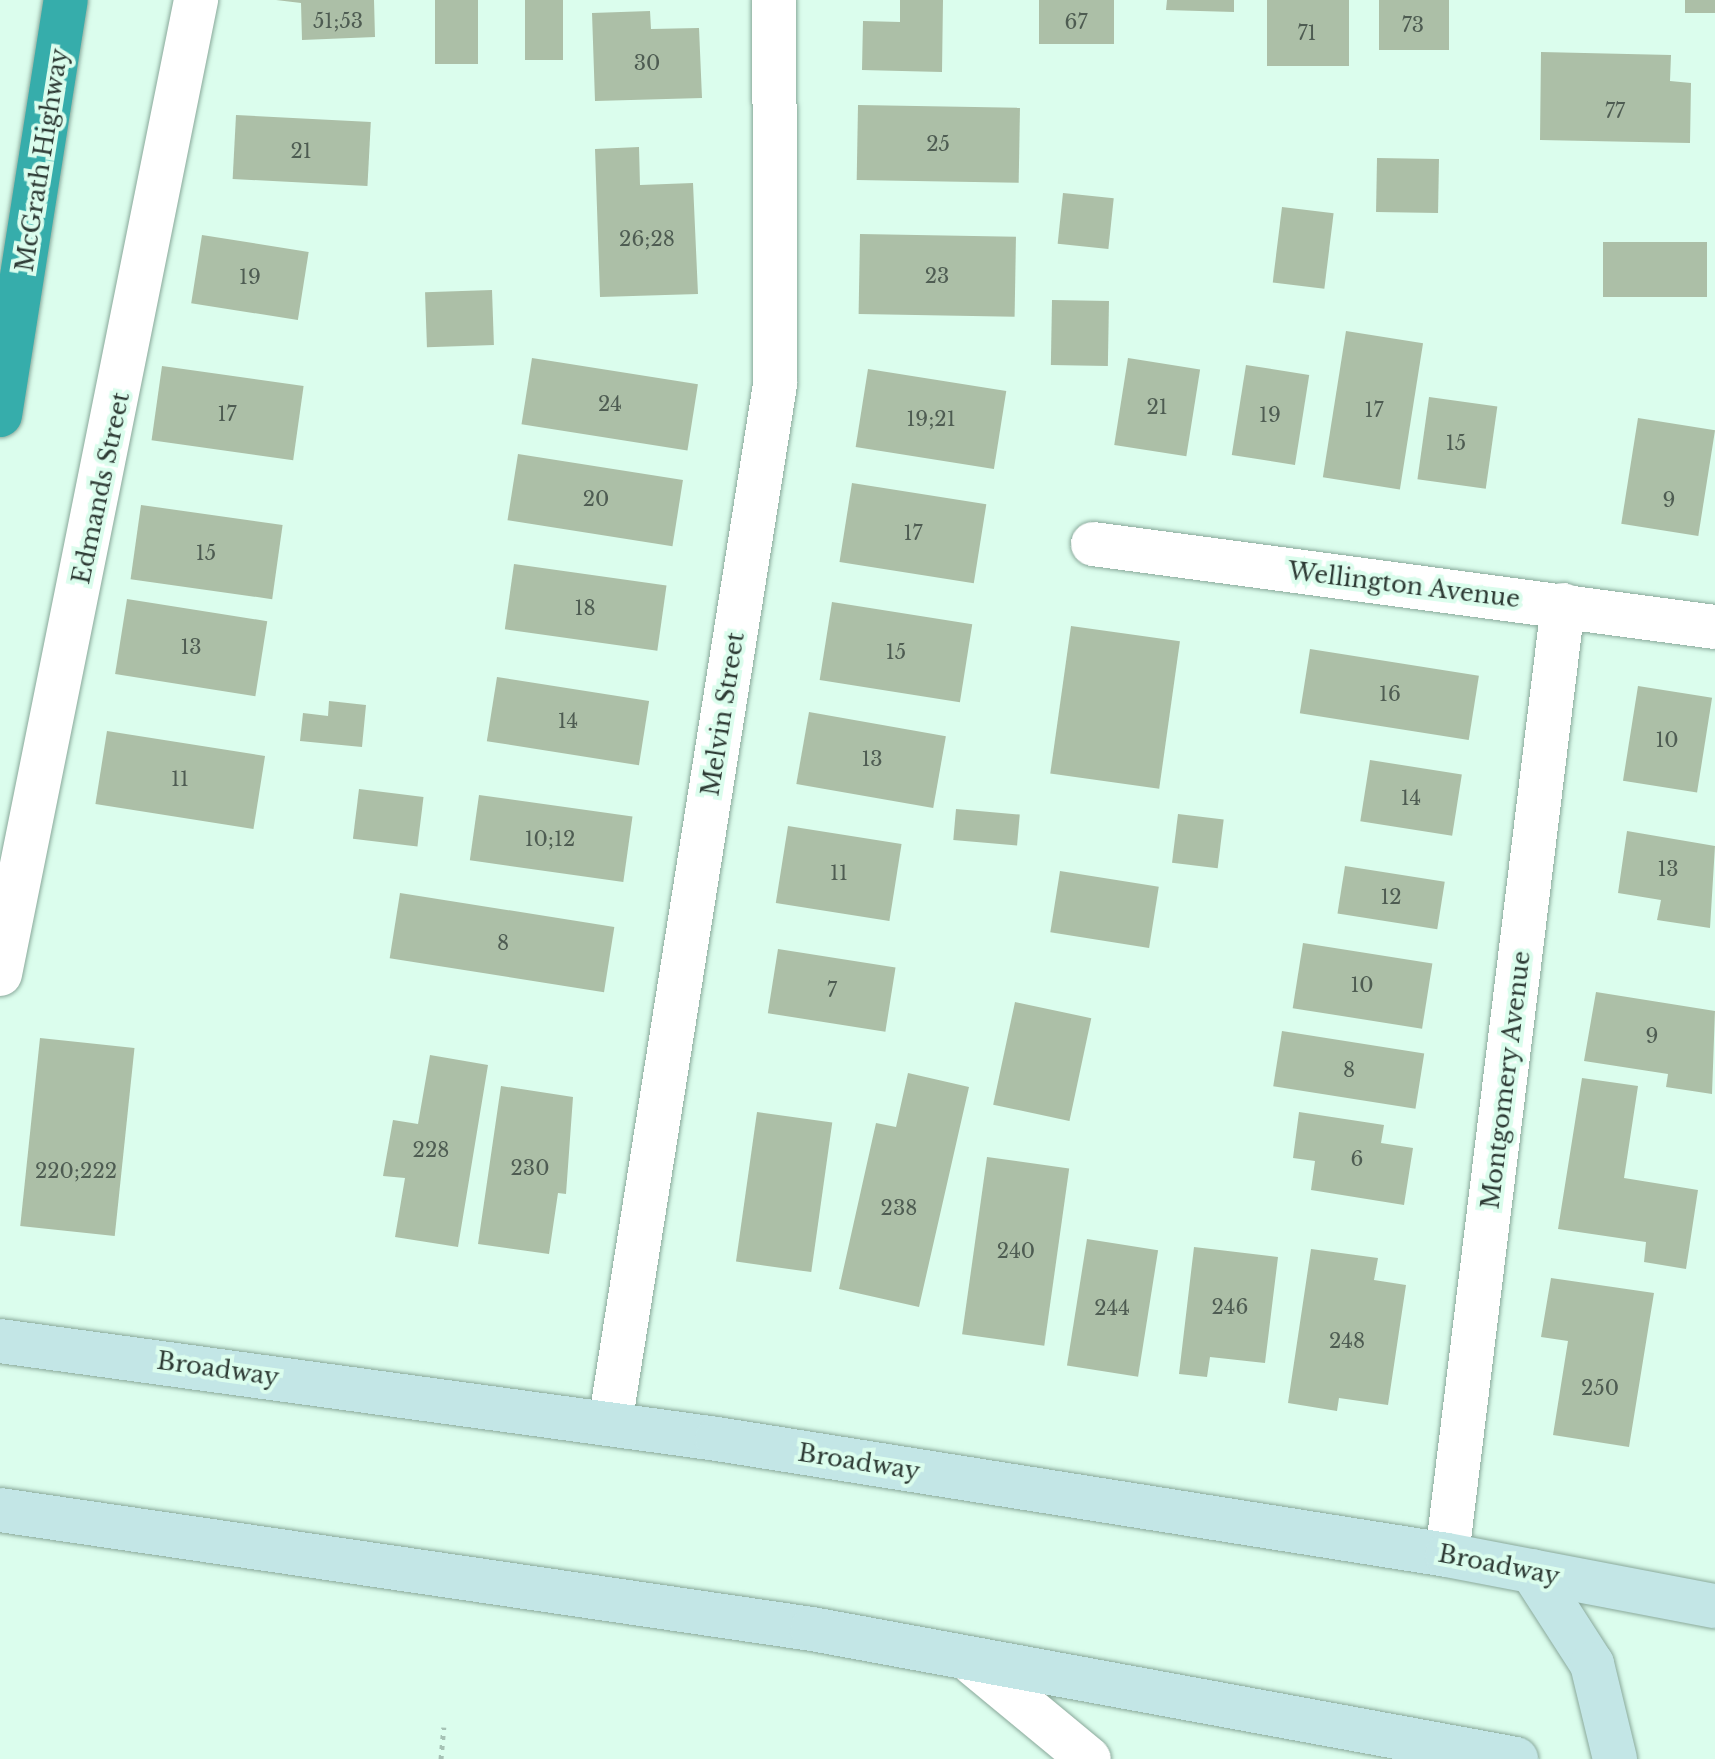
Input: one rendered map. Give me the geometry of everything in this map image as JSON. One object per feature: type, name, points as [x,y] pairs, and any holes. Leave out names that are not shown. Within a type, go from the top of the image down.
[{"type":"highway","name":"McGrath Highway","points":[[0,415],[66,0]]},
{"type":"main road","name":"Broadway","points":[[0,1341],[610,1424],[1447,1555],[1715,1606]]},
{"type":"main road","points":[[0,1510],[527,1583],[812,1629],[974,1664],[1516,1759]]},
{"type":"main road","points":[[1532,1571],[1592,1664],[1615,1759]]},
{"type":"street","name":"Edmands Street","points":[[0,974],[196,0]]},
{"type":"street","name":"Melvin Street","points":[[610,1424],[775,384],[774,0]]},
{"type":"street","name":"Wellington Avenue","points":[[1093,544],[1715,627]]},
{"type":"street","name":"Montgomery Avenue","points":[[1447,1555],[1563,605]]},
{"type":"street","points":[[974,1664],[1089,1759]]},
{"type":"path","points":[[441,1759],[444,1727]]},
{"type":"building","points":[[276,0],[374,0],[375,37],[302,40],[301,3]]},
{"type":"building","points":[[435,0],[478,0],[478,64],[435,64]]},
{"type":"building","points":[[525,0],[563,0],[563,60],[525,60]]},
{"type":"building","points":[[900,0],[943,0],[942,72],[862,70],[863,21],[900,22]]},
{"type":"building","points":[[1039,0],[1114,0],[1114,44],[1039,44]]},
{"type":"building","points":[[1167,0],[1234,0],[1234,12],[1166,10]]},
{"type":"building","points":[[1267,0],[1349,0],[1349,66],[1267,66]]},
{"type":"building","points":[[1379,0],[1449,0],[1449,50],[1379,50]]},
{"type":"building","points":[[1685,0],[1715,0],[1715,13],[1685,13]]},
{"type":"building","points":[[650,11],[651,29],[699,28],[702,98],[595,101],[592,13]]},
{"type":"building","points":[[1541,52],[1671,55],[1670,81],[1691,83],[1690,143],[1540,140]]},
{"type":"building","points":[[858,105],[1020,108],[1019,183],[857,180]]},
{"type":"building","points":[[236,115],[371,122],[367,186],[233,179]]},
{"type":"building","points":[[639,147],[640,185],[693,183],[698,294],[600,297],[595,149]]},
{"type":"building","points":[[1377,158],[1439,159],[1438,213],[1376,212]]},
{"type":"building","points":[[1063,193],[1114,198],[1108,249],[1058,244]]},
{"type":"building","points":[[1282,207],[1334,213],[1324,289],[1273,282]]},
{"type":"building","points":[[860,234],[1016,237],[1015,317],[859,314]]},
{"type":"building","points":[[202,235],[309,252],[298,320],[191,303]]},
{"type":"building","points":[[1603,242],[1707,242],[1707,297],[1603,297]]},
{"type":"building","points":[[492,290],[494,345],[427,347],[425,292]]},
{"type":"building","points":[[1052,300],[1109,301],[1108,366],[1051,365]]},
{"type":"building","points":[[1346,331],[1423,343],[1400,489],[1323,477]]},
{"type":"building","points":[[532,358],[698,384],[687,450],[522,424]]},
{"type":"building","points":[[1128,358],[1200,369],[1186,456],[1114,445]]},
{"type":"building","points":[[1246,365],[1309,375],[1295,465],[1232,455]]},
{"type":"building","points":[[162,366],[304,386],[293,460],[152,440]]},
{"type":"building","points":[[868,369],[1006,391],[994,469],[856,447]]},
{"type":"building","points":[[1429,397],[1497,407],[1486,489],[1417,479]]},
{"type":"building","points":[[1638,418],[1715,430],[1698,536],[1621,524]]},
{"type":"building","points":[[518,454],[683,480],[672,546],[508,520]]},
{"type":"building","points":[[852,483],[986,504],[974,583],[839,562]]},
{"type":"building","points":[[141,505],[283,525],[272,599],[131,579]]},
{"type":"building","points":[[514,564],[667,585],[657,651],[505,629]]},
{"type":"building","points":[[127,599],[267,621],[255,696],[115,674]]},
{"type":"building","points":[[832,602],[972,624],[960,702],[820,680]]},
{"type":"building","points":[[1071,626],[1180,641],[1159,789],[1050,774]]},
{"type":"building","points":[[1310,649],[1479,676],[1469,740],[1300,713]]},
{"type":"building","points":[[497,677],[649,701],[639,765],[487,741]]},
{"type":"building","points":[[1638,686],[1712,698],[1697,793],[1623,781]]},
{"type":"building","points":[[329,701],[366,705],[362,747],[300,741],[303,713],[328,716]]},
{"type":"building","points":[[809,712],[946,736],[933,808],[796,784]]},
{"type":"building","points":[[107,731],[265,756],[253,829],[95,804]]},
{"type":"building","points":[[1370,760],[1462,775],[1452,836],[1360,821]]},
{"type":"building","points":[[359,789],[424,797],[417,847],[353,839]]},
{"type":"building","points":[[479,795],[632,817],[623,882],[470,860]]},
{"type":"building","points":[[956,809],[1020,815],[1017,845],[953,840]]},
{"type":"building","points":[[1178,814],[1224,820],[1218,868],[1172,863]]},
{"type":"building","points":[[788,826],[902,844],[889,921],[776,903]]},
{"type":"building","points":[[1627,831],[1715,846],[1710,928],[1657,920],[1661,900],[1618,893]]},
{"type":"building","points":[[1345,866],[1445,882],[1437,929],[1337,913]]},
{"type":"building","points":[[1060,871],[1159,887],[1149,948],[1050,932]]},
{"type":"building","points":[[400,893],[614,927],[604,992],[390,958]]},
{"type":"building","points":[[1303,943],[1432,963],[1422,1029],[1293,1008]]},
{"type":"building","points":[[778,949],[896,968],[885,1032],[768,1013]]},
{"type":"building","points":[[1596,992],[1715,1011],[1712,1094],[1666,1087],[1668,1074],[1584,1061]]},
{"type":"building","points":[[1015,1002],[1091,1018],[1069,1121],[993,1105]]},
{"type":"building","points":[[1282,1031],[1424,1054],[1415,1109],[1273,1086]]},
{"type":"building","points":[[40,1038],[134,1048],[115,1236],[20,1226]]},
{"type":"building","points":[[430,1055],[488,1065],[458,1247],[395,1237],[405,1178],[383,1176],[393,1120],[418,1124]]},
{"type":"building","points":[[908,1073],[969,1087],[919,1307],[839,1289],[876,1123],[896,1127]]},
{"type":"building","points":[[1582,1078],[1638,1086],[1624,1178],[1698,1190],[1686,1269],[1644,1262],[1646,1242],[1558,1229]]},
{"type":"building","points":[[501,1086],[573,1097],[566,1194],[558,1193],[549,1254],[478,1244]]},
{"type":"building","points":[[757,1112],[832,1123],[811,1272],[736,1262]]},
{"type":"building","points":[[1299,1112],[1384,1125],[1381,1143],[1413,1148],[1404,1205],[1311,1190],[1315,1161],[1293,1158]]},
{"type":"building","points":[[987,1157],[1069,1169],[1044,1346],[962,1334]]},
{"type":"building","points":[[1087,1239],[1158,1250],[1138,1377],[1067,1365]]},
{"type":"building","points":[[1194,1247],[1278,1257],[1265,1363],[1210,1357],[1207,1377],[1179,1374]]},
{"type":"building","points":[[1311,1249],[1378,1258],[1374,1280],[1406,1285],[1388,1405],[1339,1398],[1337,1411],[1288,1403]]},
{"type":"building","points":[[1551,1278],[1654,1293],[1629,1447],[1553,1435],[1568,1341],[1541,1337]]}]
